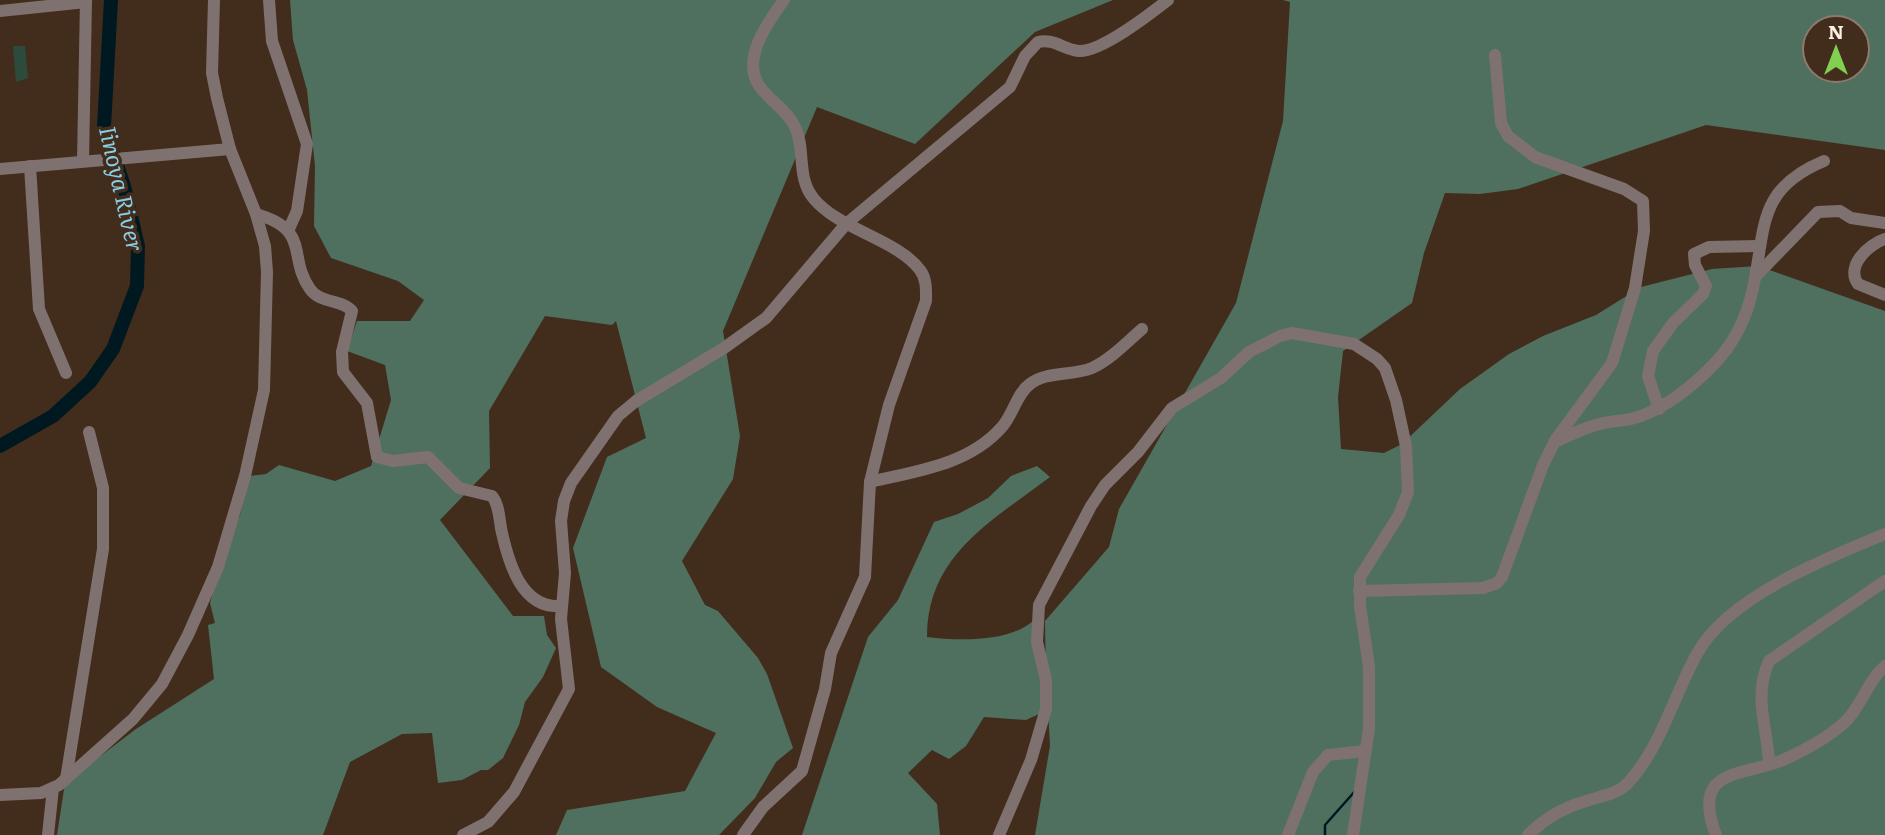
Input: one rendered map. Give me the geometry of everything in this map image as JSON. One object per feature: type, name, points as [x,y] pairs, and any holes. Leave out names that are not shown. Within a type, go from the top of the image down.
[{"type":"street","points":[[0,794],[41,793],[53,788],[133,719],[162,684],[188,635],[218,567],[245,476],[264,390],[267,272],[265,246],[256,214],[230,149],[212,73],[214,0]]},
{"type":"street","points":[[269,0],[272,41],[307,144],[297,211],[288,230]]},
{"type":"street","points":[[743,835],[763,807],[802,771],[825,689],[831,653],[865,577],[870,482],[889,405],[926,301],[926,285],[920,270],[828,212],[805,186],[796,129],[786,113],[758,85],[753,69],[757,46],[769,21],[785,0]]},
{"type":"street","points":[[463,835],[488,822],[514,792],[565,699],[570,676],[561,606],[565,573],[561,538],[564,500],[571,483],[618,416],[636,401],[724,348],[766,318],[846,224],[986,110],[1010,87],[1025,57],[1038,42],[1051,41],[1073,50],[1090,50],[1168,0]]},
{"type":"street","points":[[0,11],[86,1],[87,161]]},
{"type":"street","points":[[1359,591],[1483,588],[1497,583],[1510,563],[1529,502],[1554,442],[1598,385],[1620,341],[1635,288],[1644,231],[1644,204],[1635,193],[1535,157],[1508,136],[1500,113],[1495,55]]},
{"type":"street","points":[[0,169],[230,149]]},
{"type":"street","points":[[1554,442],[1588,428],[1628,420],[1659,409],[1691,386],[1715,363],[1738,333],[1755,277],[1765,216],[1779,192],[1824,161]]},
{"type":"street","points":[[30,166],[39,309],[66,373]]},
{"type":"street","points":[[1755,277],[1818,212],[1840,211],[1851,218],[1885,223]]},
{"type":"street","points":[[256,214],[269,218],[288,230],[299,252],[310,289],[321,299],[350,308],[354,314],[342,352],[343,372],[367,403],[377,457],[393,461],[428,457],[459,488],[492,496],[508,554],[523,589],[543,605],[561,606]]},
{"type":"street","points":[[1885,239],[1875,243],[1857,261],[1854,279],[1885,295]]},
{"type":"street","points":[[1659,409],[1648,367],[1659,339],[1703,294],[1706,286],[1695,265],[1694,254],[1709,247],[1758,246]]},
{"type":"street","points":[[870,482],[962,458],[1003,427],[1029,384],[1047,377],[1076,374],[1094,367],[1142,329]]},
{"type":"street","points":[[999,835],[1031,760],[1046,709],[1046,680],[1037,642],[1039,605],[1091,506],[1105,485],[1138,452],[1172,408],[1221,378],[1249,352],[1280,336],[1309,334],[1354,344],[1369,352],[1385,368],[1396,400],[1406,446],[1408,492],[1399,515],[1360,578],[1359,591],[1369,667],[1369,729],[1353,835]]},
{"type":"street","points":[[66,779],[103,549],[103,488],[89,432]]},
{"type":"street","points":[[1528,835],[1569,808],[1618,790],[1628,783],[1662,727],[1699,649],[1716,627],[1735,610],[1756,596],[1885,534]]},
{"type":"street","points":[[1769,762],[1763,734],[1762,683],[1769,661],[1776,653],[1885,581]]},
{"type":"street","points":[[1716,835],[1710,808],[1716,784],[1732,773],[1780,761],[1843,724],[1885,666]]},
{"type":"street","points":[[1288,835],[1303,793],[1328,755],[1365,751]]},
{"type":"street","points":[[48,835],[53,788]]},
{"type":"green space","points":[[290,0],[1113,0],[1035,32],[915,144],[817,107],[723,331],[740,436],[733,479],[682,561],[705,605],[718,611],[758,658],[767,674],[793,748],[776,762],[755,798],[719,835],[556,835],[567,810],[685,791],[716,733],[657,707],[601,667],[573,548],[607,457],[646,438],[616,321],[612,325],[545,316],[489,411],[490,468],[440,520],[513,616],[544,616],[547,635],[556,648],[543,677],[525,702],[519,725],[503,758],[488,770],[481,770],[462,780],[438,783],[432,733],[402,734],[350,762],[323,835],[57,835],[65,783],[136,729],[214,679],[208,625],[215,623],[210,603],[224,547],[240,515],[249,476],[266,474],[279,465],[335,481],[371,466],[391,400],[385,365],[347,351],[357,321],[410,321],[424,300],[398,281],[331,258],[314,226],[315,166],[307,90],[293,40]]},
{"type":"green space","points":[[1283,0],[1885,0],[1885,150],[1706,125],[1518,189],[1480,194],[1445,193],[1424,253],[1412,303],[1343,351],[1338,397],[1341,449],[1384,453],[1402,444],[1460,389],[1509,354],[1543,336],[1596,315],[1641,287],[1712,269],[1758,266],[1885,311],[1885,835],[1035,835],[1050,746],[1047,692],[1041,713],[1026,720],[984,717],[966,746],[949,759],[932,750],[908,773],[937,804],[940,835],[802,835],[868,637],[898,600],[934,522],[958,514],[988,498],[1011,476],[1037,466],[1050,477],[986,525],[951,562],[938,584],[930,608],[927,637],[971,639],[1002,636],[1028,625],[1038,616],[1046,683],[1045,621],[1109,547],[1119,509],[1236,303],[1283,121],[1290,2]]},
{"type":"green space","points":[[13,46],[25,46],[28,78],[16,82]]},
{"type":"waterway","name":"Iinoya River","points":[[0,446],[53,416],[90,382],[113,349],[137,286],[138,246],[124,186],[104,127],[111,0]]},
{"type":"waterway","points":[[1325,835],[1325,825],[1356,790]]}]
